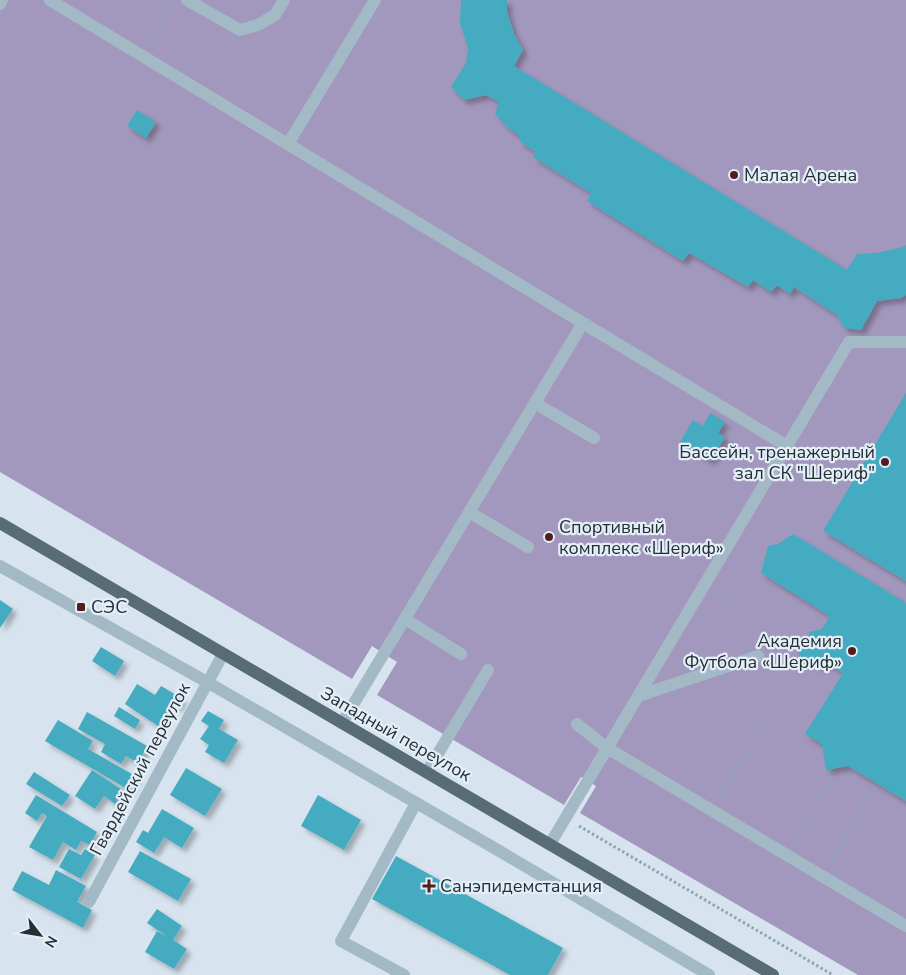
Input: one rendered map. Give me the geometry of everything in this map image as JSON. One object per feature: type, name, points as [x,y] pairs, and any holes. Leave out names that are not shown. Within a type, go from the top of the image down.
[{"type":"main road","name":"Западный переулок","points":[[0,523],[773,975]]},
{"type":"street","points":[[0,4],[2,0]]},
{"type":"street","points":[[50,0],[787,446]]},
{"type":"street","points":[[187,0],[240,30],[258,25],[275,15],[284,0]]},
{"type":"street","points":[[288,144],[375,0]]},
{"type":"street","points":[[342,723],[583,323]]},
{"type":"street","points":[[550,844],[849,342],[906,342]]},
{"type":"street","points":[[535,403],[594,438]]},
{"type":"street","points":[[469,512],[528,547]]},
{"type":"street","points":[[0,566],[207,682],[710,975]]},
{"type":"street","points":[[405,619],[462,654]]},
{"type":"street","name":"Гвардейский переулок","points":[[88,902],[223,654]]},
{"type":"street","points":[[638,696],[758,656]]},
{"type":"street","points":[[426,772],[488,670]]},
{"type":"street","points":[[577,724],[607,748],[906,926]]},
{"type":"street","points":[[404,975],[341,941],[416,803]]},
{"type":"path","points":[[142,56],[175,0]]},
{"type":"path","points":[[717,590],[744,606]]},
{"type":"path","points":[[712,811],[768,718]]},
{"type":"path","points":[[786,855],[834,776]]},
{"type":"path","points":[[823,877],[875,787]]},
{"type":"path","points":[[566,818],[833,975]]},
{"type":"shaded area","name":"Спортивный комплекс «Шериф»","points":[[0,0],[906,0],[906,975],[858,975],[580,813],[596,786],[581,777],[564,805],[377,695],[397,662],[372,646],[352,679],[0,472]]},
{"type":"building","points":[[461,0],[507,0],[507,12],[514,34],[523,50],[514,66],[847,270],[857,254],[876,253],[906,245],[906,295],[901,298],[877,301],[861,330],[844,328],[837,315],[794,287],[790,294],[777,285],[771,292],[753,280],[748,287],[689,253],[683,261],[587,201],[591,193],[533,157],[536,152],[520,142],[520,136],[508,128],[495,114],[499,102],[486,95],[464,100],[451,87],[466,63],[468,48],[460,23]]},
{"type":"building","points":[[137,110],[156,122],[146,138],[127,126]]},
{"type":"building","name":"Бассейн, тренажерный зал СК \"Шериф\"","points":[[906,393],[906,581],[823,531]]},
{"type":"building","points":[[710,413],[725,422],[718,433],[725,437],[711,461],[680,442],[693,420],[703,426]]},
{"type":"building","name":"Академия Футбола «Шериф»","points":[[793,534],[906,603],[906,801],[848,766],[826,770],[822,744],[805,734],[843,673],[829,664],[816,666],[815,660],[801,663],[796,642],[810,639],[809,632],[822,629],[830,616],[761,573],[768,546],[778,544]]},
{"type":"building","points":[[0,600],[13,609],[0,628]]},
{"type":"building","points":[[101,647],[124,661],[115,676],[92,661]]},
{"type":"building","points":[[137,684],[155,695],[161,686],[183,699],[177,708],[171,704],[158,726],[125,704]]},
{"type":"building","points":[[119,707],[140,720],[135,729],[114,716]]},
{"type":"building","points":[[208,711],[224,720],[219,729],[238,740],[224,763],[205,752],[209,745],[200,739],[209,726],[201,721]]},
{"type":"building","points":[[87,712],[147,746],[138,763],[126,756],[121,764],[101,752],[105,744],[78,729]]},
{"type":"building","points":[[58,720],[93,741],[88,749],[137,777],[129,790],[45,741]]},
{"type":"building","points":[[186,768],[222,789],[205,816],[170,795]]},
{"type":"building","points":[[92,770],[124,791],[115,804],[104,796],[95,809],[75,796]]},
{"type":"building","points":[[34,772],[70,795],[62,806],[26,784]]},
{"type":"building","points":[[36,795],[97,832],[90,845],[81,841],[76,850],[63,842],[53,860],[29,847],[47,816],[42,813],[37,821],[25,813]]},
{"type":"building","points":[[318,795],[361,820],[344,850],[301,826]]},
{"type":"building","points":[[162,809],[194,828],[182,848],[164,837],[154,853],[136,842],[143,830],[148,833]]},
{"type":"building","points":[[69,849],[81,855],[85,849],[95,855],[81,879],[59,867]]},
{"type":"building","points":[[140,851],[191,879],[178,901],[128,872]]},
{"type":"building","points":[[396,856],[563,948],[548,975],[510,975],[372,899]]},
{"type":"building","points":[[56,870],[86,886],[77,902],[92,910],[83,928],[12,890],[22,871],[49,885]]},
{"type":"building","points":[[157,909],[182,926],[173,940],[187,949],[174,969],[145,952],[157,931],[168,937],[147,923]]},
{"type":"place","name":"Малая Арена","points":[[734,175]]},
{"type":"place","name":"Бассейн, тренажерный зал СК \"Шериф\"","points":[[885,462]]},
{"type":"place","name":"Спортивный комплекс «Шериф»","points":[[549,537]]},
{"type":"place","name":"СЭС","points":[[81,607]]},
{"type":"place","name":"Академия Футбола «Шериф»","points":[[852,651]]},
{"type":"place","name":"Санэпидемстанция","points":[[429,886]]}]
